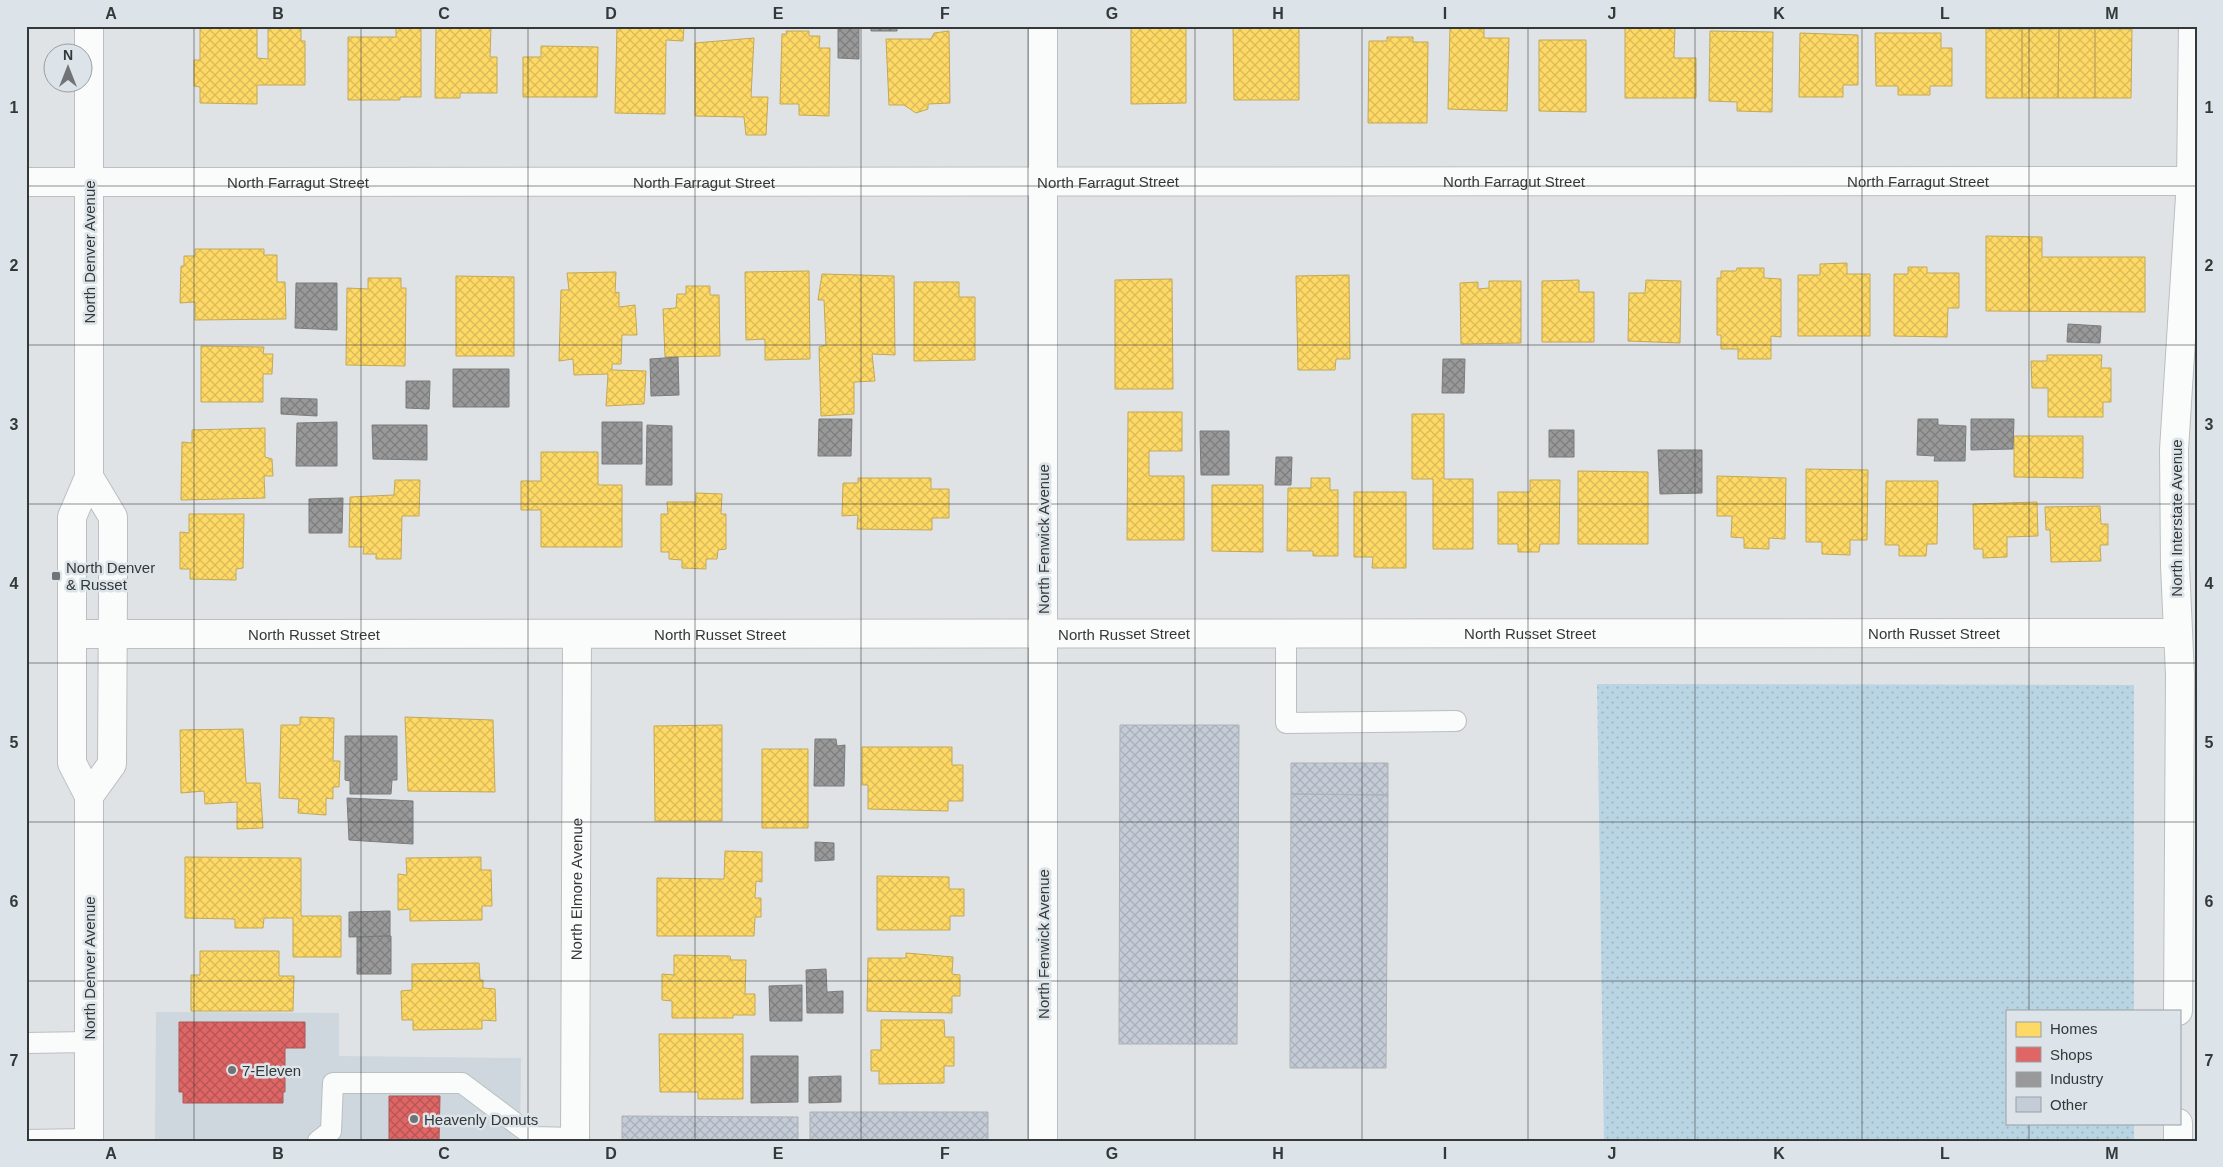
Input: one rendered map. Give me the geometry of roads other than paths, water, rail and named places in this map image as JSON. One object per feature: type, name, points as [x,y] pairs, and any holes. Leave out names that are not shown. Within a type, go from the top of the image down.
[{"type":"street","name":"North Denver Avenue","points":[[89,26],[89,477],[72,517],[72,763],[89,796],[89,1140]]},
{"type":"street","name":"North Fenwick Avenue","points":[[1044,26],[1044,1141]]},
{"type":"street","name":"North Interstate Avenue","points":[[2178,1010],[2180,675],[2174,566],[2174,450],[2191,181],[2193,26]]},
{"type":"street","name":"North Farragut Street","points":[[26,182],[1044,180],[2191,181]]},
{"type":"street","points":[[89,477],[113,517],[112,764],[89,796]]},
{"type":"street","name":"North Russet Street","points":[[72,634],[2178,633]]},
{"type":"street","name":"North Elmore Avenue","points":[[575,1139],[577,635]]},
{"type":"street","points":[[2178,1124],[2178,1141]]},
{"type":"lane","points":[[1286,634],[1286,723],[1456,722]]},
{"type":"lane","points":[[26,1043],[89,1042]]},
{"type":"lane","points":[[318,1141],[331,1131],[333,1083],[462,1083],[534,1137],[575,1139]]},
{"type":"lane","points":[[26,1140],[89,1140]]},
{"type":"place","name":"North Denver & Russet","points":[[56,576]]},
{"type":"place","name":"7-Eleven","points":[[232,1070]]},
{"type":"place","name":"Heavenly Donuts","points":[[414,1119]]}]
